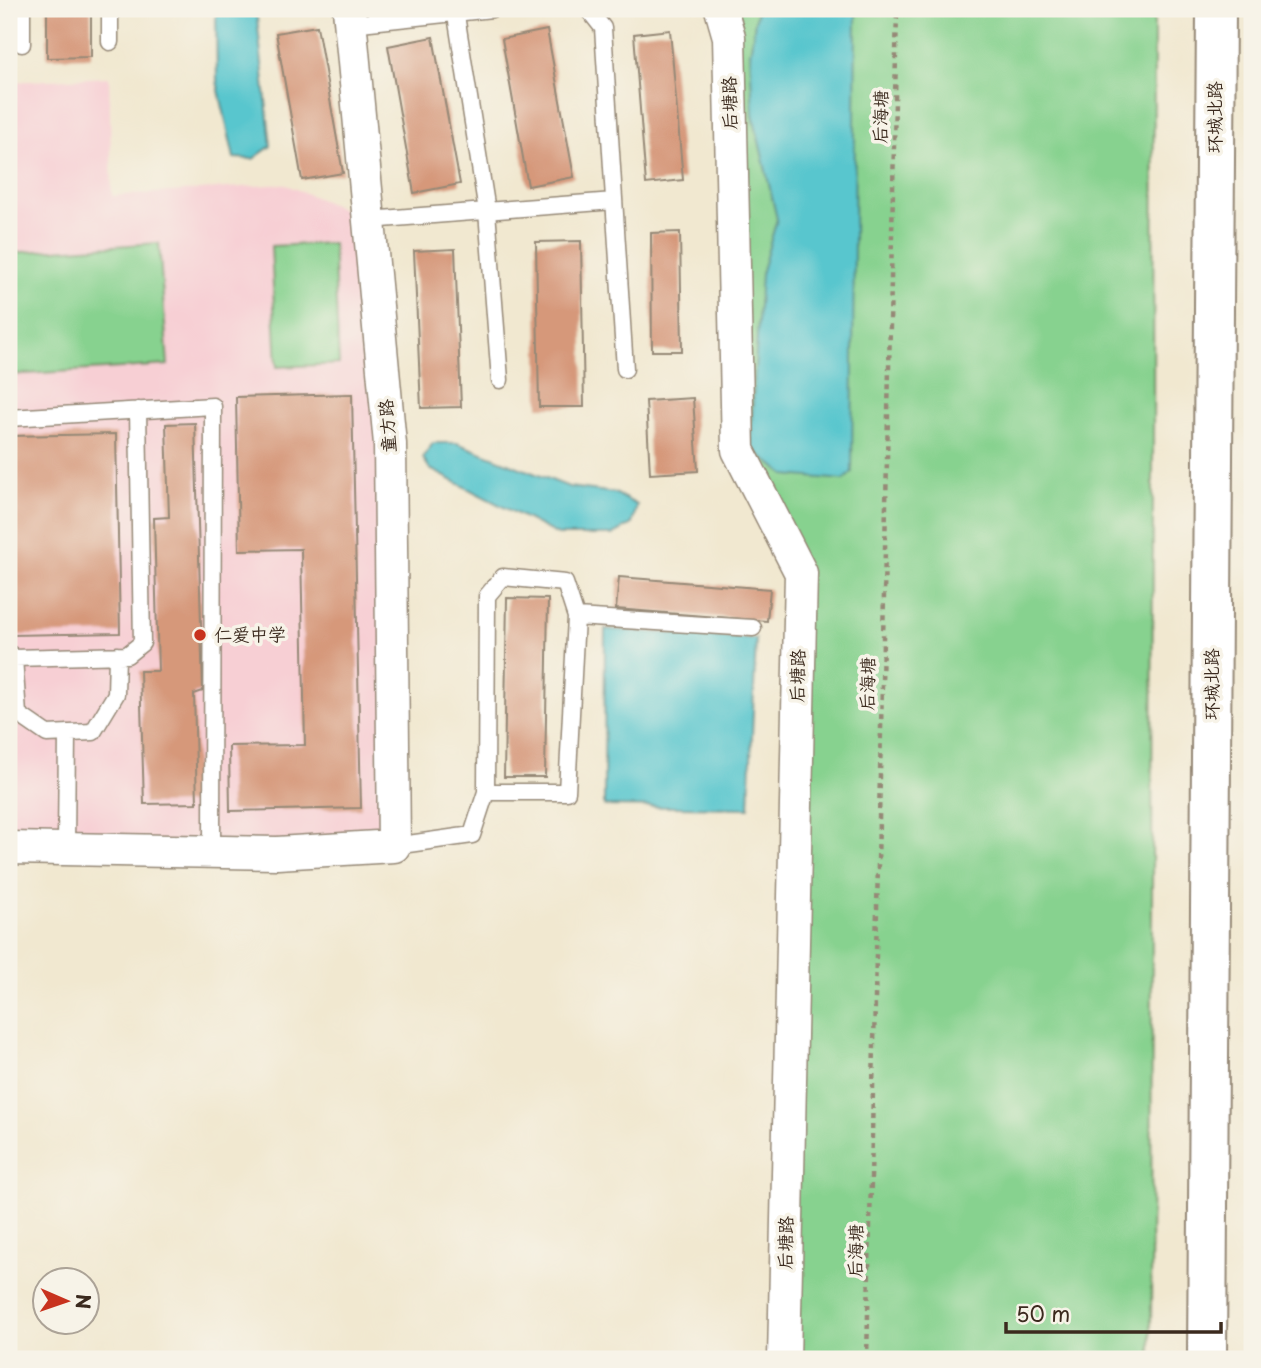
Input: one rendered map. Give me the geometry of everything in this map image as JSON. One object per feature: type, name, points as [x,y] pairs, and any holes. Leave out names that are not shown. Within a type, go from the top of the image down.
[{"type":"street","name":"后塘路","points":[[720,9],[729,37],[738,450],[801,573],[783,1359]]},
{"type":"street","name":"环城北路","points":[[1208,1359],[1216,9]]},
{"type":"street","name":"童方路","points":[[350,16],[390,444],[394,846]]},
{"type":"street","points":[[9,848],[277,853],[394,846]]},
{"type":"lane","points":[[22,9],[22,44]]},
{"type":"lane","points":[[110,9],[110,42]]},
{"type":"lane","points":[[350,16],[492,9]]},
{"type":"lane","points":[[588,9],[603,28],[625,369]]},
{"type":"lane","points":[[455,11],[487,211],[500,380]]},
{"type":"lane","points":[[369,220],[614,201]]},
{"type":"lane","points":[[9,418],[213,406],[212,851]]},
{"type":"lane","points":[[117,655],[117,694],[93,732],[47,734],[18,714],[11,656],[117,655],[127,654],[142,643],[138,410]]},
{"type":"lane","points":[[394,846],[472,835],[486,792],[487,596],[503,577],[565,583],[576,617],[568,792],[486,792]]},
{"type":"lane","points":[[576,617],[753,628]]},
{"type":"lane","points":[[66,849],[67,733]]},
{"type":"path","name":"后海塘","points":[[867,1359],[897,9]]},
{"type":"shaded area","name":"仁爱中学","points":[[109,77],[112,196],[284,184],[369,220],[394,846],[9,848],[9,82]]},
{"type":"green space","points":[[721,9],[1154,9],[1151,1359],[781,1359],[801,573],[738,450]]},
{"type":"green space","points":[[159,243],[168,365],[9,375],[9,253]]},
{"type":"green space","points":[[333,243],[339,364],[277,367],[271,246]]},
{"type":"water","points":[[216,9],[256,9],[271,146],[253,159],[234,158],[217,81]]},
{"type":"water","points":[[757,9],[856,9],[852,472],[844,480],[785,475],[750,447],[761,274],[777,219],[753,115],[750,53]]},
{"type":"water","points":[[433,443],[457,443],[569,487],[615,493],[637,505],[632,524],[612,535],[558,535],[430,469],[423,458]]},
{"type":"water","points":[[605,629],[756,639],[749,808],[604,806]]},
{"type":"building","points":[[47,9],[91,9],[91,57],[47,58]]},
{"type":"building","points":[[317,26],[343,173],[302,180],[276,33]]},
{"type":"building","points":[[547,30],[574,177],[528,186],[502,39]]},
{"type":"building","points":[[670,30],[683,180],[646,184],[634,34]]},
{"type":"building","points":[[433,37],[460,184],[414,193],[388,46]]},
{"type":"building","points":[[680,232],[682,351],[652,351],[651,233]]},
{"type":"building","points":[[581,241],[584,407],[539,407],[536,242]]},
{"type":"building","points":[[455,249],[461,407],[421,408],[414,251]]},
{"type":"building","points":[[352,394],[361,808],[230,811],[229,746],[305,745],[301,549],[239,550],[236,397]]},
{"type":"building","points":[[693,398],[698,471],[650,474],[646,401]]},
{"type":"building","points":[[195,423],[203,691],[194,694],[197,803],[144,804],[140,671],[158,671],[154,518],[169,517],[166,424]]},
{"type":"building","points":[[116,434],[120,633],[11,635],[9,436]]},
{"type":"building","points":[[619,577],[770,589],[767,621],[616,609]]},
{"type":"building","points":[[507,598],[548,599],[545,777],[504,777]]},
{"type":"place","name":"仁爱中学","points":[[200,635]]}]
